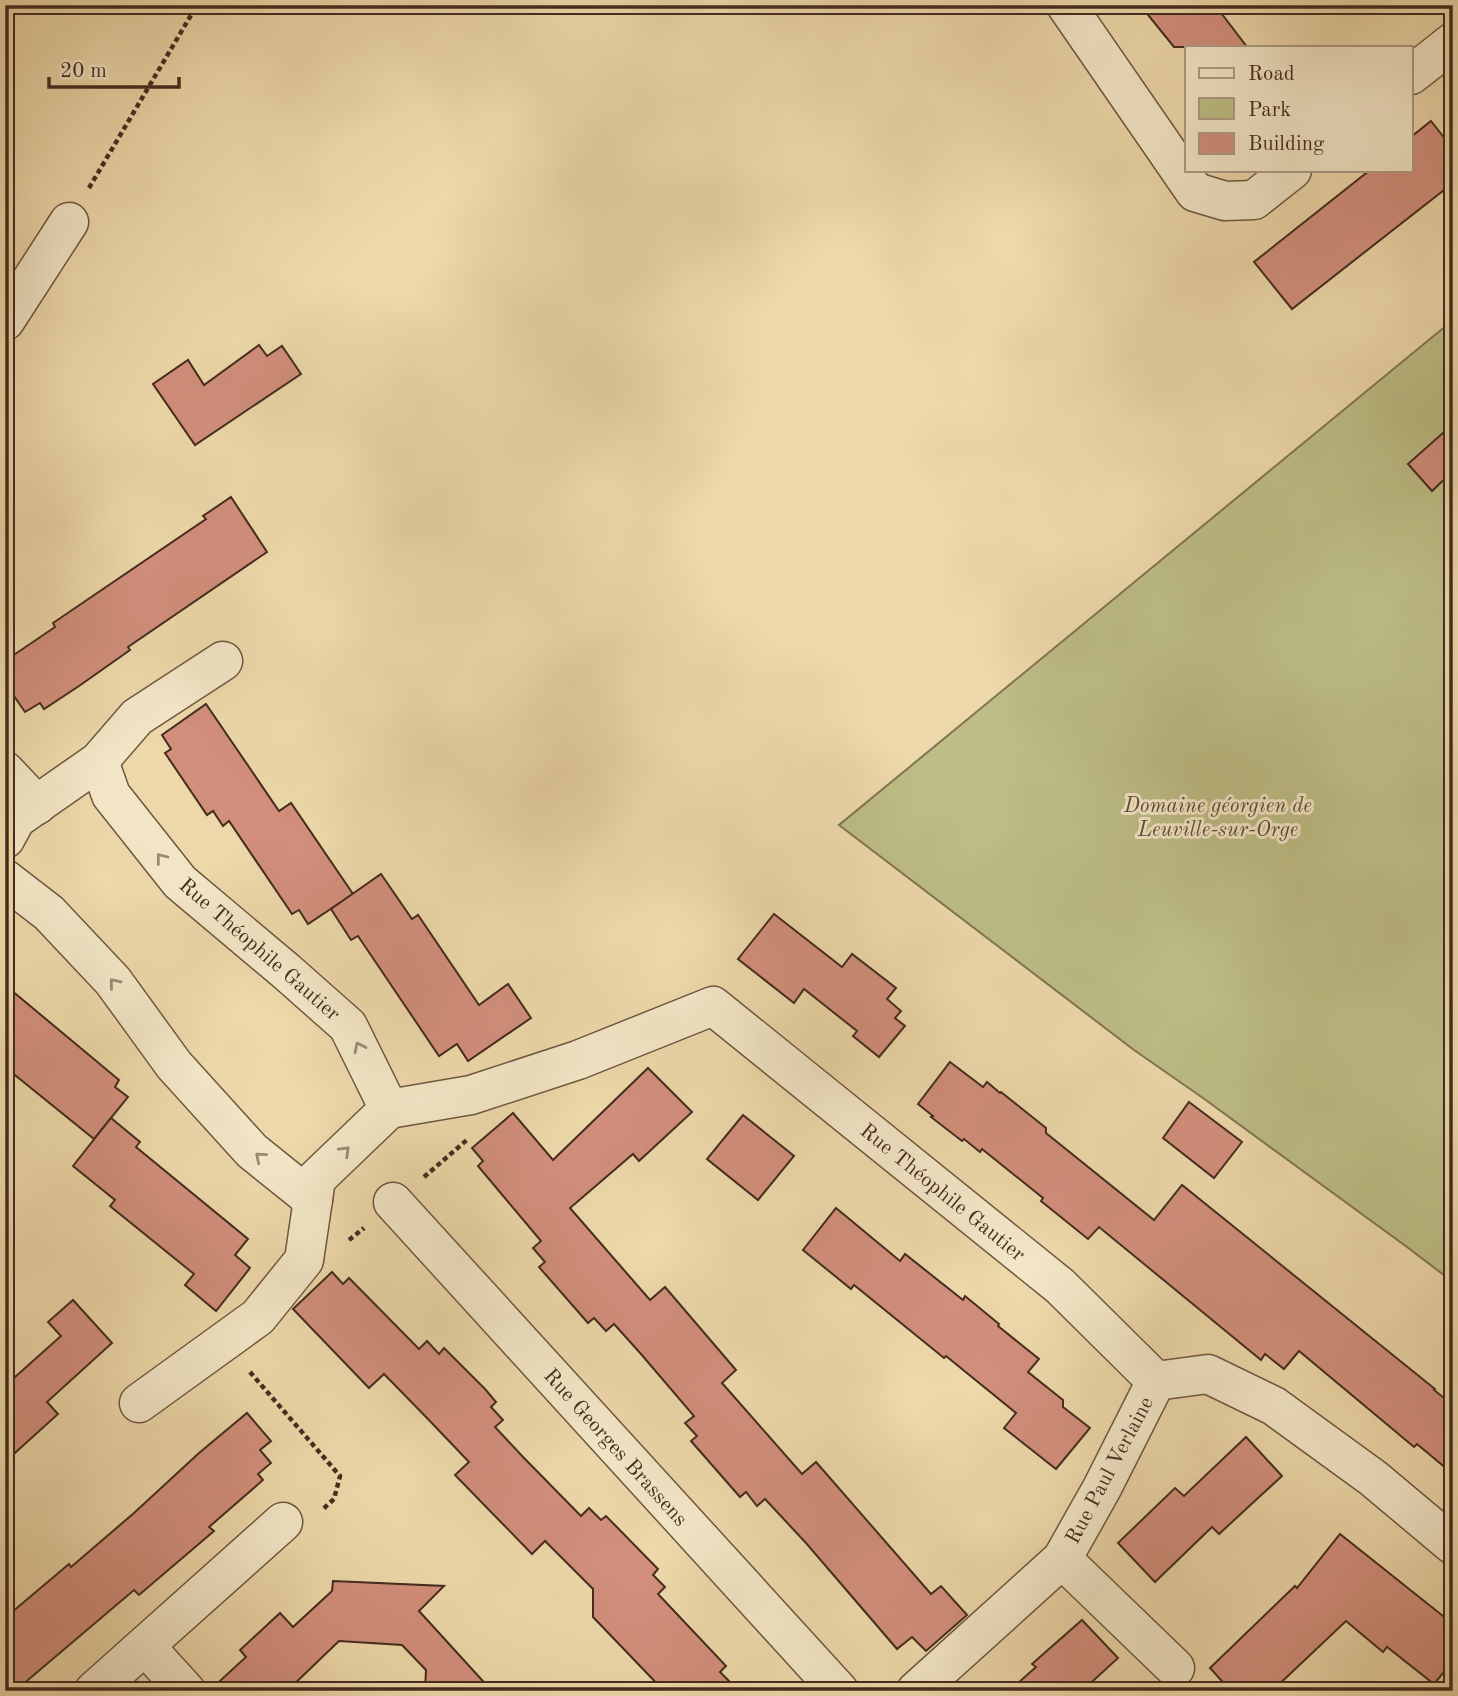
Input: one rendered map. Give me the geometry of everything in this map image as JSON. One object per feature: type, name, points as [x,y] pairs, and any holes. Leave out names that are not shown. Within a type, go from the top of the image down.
[{"type":"street","points":[[1066,5],[1195,192],[1225,201],[1254,200],[1289,172]]},
{"type":"street","points":[[1412,74],[1453,42]]},
{"type":"street","points":[[5,321],[69,222]]},
{"type":"street","points":[[5,839],[16,819],[99,761],[137,717],[223,661]]},
{"type":"street","name":"Rue Théophile Gautier","points":[[99,761],[111,795],[180,882],[348,1026],[389,1109],[471,1095],[578,1060],[713,1006],[1060,1286],[1156,1381]]},
{"type":"street","points":[[5,771],[37,805]]},
{"type":"street","points":[[5,878],[49,913],[113,981],[174,1065],[252,1151],[313,1200]]},
{"type":"street","points":[[139,1403],[258,1317],[304,1260],[316,1179],[389,1109]]},
{"type":"street","name":"Rue Georges Brassens","points":[[393,1202],[839,1691]]},
{"type":"street","points":[[1156,1381],[1208,1374],[1274,1406],[1374,1478],[1453,1545]]},
{"type":"street","name":"Rue Paul Verlaine","points":[[916,1691],[1062,1559],[1102,1488],[1156,1381]]},
{"type":"street","points":[[94,1691],[283,1522]]},
{"type":"street","name":"Rue Paul Verlaine","points":[[1062,1559],[1175,1668]]},
{"type":"street","points":[[145,1646],[186,1691]]},
{"type":"path","points":[[69,222],[197,5]]},
{"type":"path","points":[[253,1376],[340,1476],[334,1499],[298,1532],[283,1522]]},
{"type":"green space","name":"Domaine géorgien de Leuville-sur-Orge","points":[[1453,320],[1453,1282],[1134,1050],[839,825]]},
{"type":"building","points":[[1140,5],[1215,5],[1246,46],[1185,46],[1174,47]]},
{"type":"building","points":[[1431,121],[1453,149],[1453,183],[1292,309],[1254,262],[1367,172],[1412,172],[1412,136]]},
{"type":"building","points":[[259,345],[267,356],[282,346],[301,374],[195,445],[153,384],[188,360],[204,385]]},
{"type":"building","points":[[1453,424],[1453,471],[1432,491],[1408,464]]},
{"type":"building","points":[[231,497],[267,552],[128,647],[130,650],[79,686],[44,709],[40,703],[25,712],[5,683],[5,661],[55,627],[53,623],[206,519],[203,516]]},
{"type":"building","points":[[206,704],[279,811],[291,803],[353,894],[308,924],[299,910],[292,914],[229,821],[223,826],[213,811],[207,815],[165,753],[171,749],[162,735]]},
{"type":"building","points":[[381,874],[412,919],[418,915],[479,1005],[508,984],[531,1018],[468,1061],[457,1044],[439,1056],[358,936],[351,940],[331,909]]},
{"type":"building","points":[[774,914],[842,967],[852,954],[896,988],[887,999],[901,1011],[895,1018],[905,1026],[879,1057],[853,1036],[857,1031],[804,989],[794,1003],[738,959]]},
{"type":"building","points":[[5,985],[119,1080],[115,1087],[128,1097],[94,1139],[5,1067]]},
{"type":"building","points":[[950,1062],[983,1087],[987,1082],[1001,1092],[1046,1128],[1046,1133],[1154,1220],[1182,1185],[1435,1389],[1453,1405],[1453,1474],[1417,1444],[1414,1447],[1299,1351],[1284,1369],[1265,1354],[1261,1360],[1099,1227],[1088,1239],[1041,1201],[1043,1198],[982,1149],[980,1152],[964,1139],[962,1141],[931,1117],[933,1116],[918,1104]]},
{"type":"building","points":[[648,1068],[692,1112],[639,1161],[633,1154],[570,1208],[650,1300],[665,1287],[736,1370],[722,1383],[802,1474],[816,1462],[931,1594],[941,1586],[967,1615],[926,1651],[912,1637],[897,1649],[765,1499],[757,1506],[746,1492],[740,1497],[691,1441],[697,1436],[685,1423],[694,1416],[641,1354],[614,1324],[606,1331],[594,1318],[588,1323],[539,1267],[545,1262],[533,1248],[541,1241],[478,1166],[483,1161],[472,1148],[513,1113],[553,1160]]},
{"type":"building","points":[[1189,1102],[1242,1142],[1214,1178],[1163,1138]]},
{"type":"building","points":[[743,1115],[794,1156],[758,1200],[707,1159]]},
{"type":"building","points":[[111,1118],[140,1142],[136,1147],[248,1239],[235,1255],[250,1268],[216,1311],[185,1285],[194,1274],[110,1206],[115,1200],[73,1166]]},
{"type":"building","points":[[836,1208],[900,1261],[905,1254],[963,1300],[965,1296],[1039,1359],[1028,1372],[1063,1400],[1063,1407],[1090,1428],[1056,1469],[1004,1428],[1016,1413],[854,1285],[851,1289],[803,1250]]},
{"type":"building","points":[[332,1272],[343,1284],[349,1278],[419,1349],[427,1341],[439,1354],[444,1348],[485,1389],[496,1402],[491,1407],[503,1420],[495,1427],[581,1516],[589,1508],[601,1520],[606,1516],[658,1569],[653,1575],[665,1587],[658,1594],[726,1666],[720,1672],[739,1691],[664,1691],[593,1617],[593,1589],[545,1541],[532,1554],[455,1475],[469,1462],[427,1418],[384,1374],[369,1388],[293,1309]]},
{"type":"building","points":[[73,1300],[112,1343],[47,1402],[58,1414],[5,1462],[5,1386],[61,1336],[48,1322]]},
{"type":"building","points":[[247,1413],[271,1441],[260,1450],[271,1463],[258,1474],[263,1480],[209,1527],[214,1531],[139,1595],[134,1590],[15,1691],[5,1691],[5,1618],[69,1564],[71,1567]]},
{"type":"building","points":[[1246,1437],[1282,1476],[1219,1534],[1212,1527],[1155,1582],[1118,1543],[1175,1488],[1184,1496]]},
{"type":"building","points":[[1340,1534],[1453,1624],[1453,1661],[1434,1684],[1387,1647],[1383,1652],[1346,1621],[1272,1691],[1231,1691],[1210,1668],[1295,1586],[1297,1588]]},
{"type":"building","points":[[333,1581],[444,1586],[419,1611],[492,1691],[425,1691],[426,1670],[402,1645],[339,1641],[287,1691],[209,1691],[246,1657],[240,1650],[280,1613],[293,1627],[332,1591]]},
{"type":"building","points":[[1082,1620],[1118,1658],[1082,1691],[1009,1691],[1036,1667],[1032,1664]]}]
